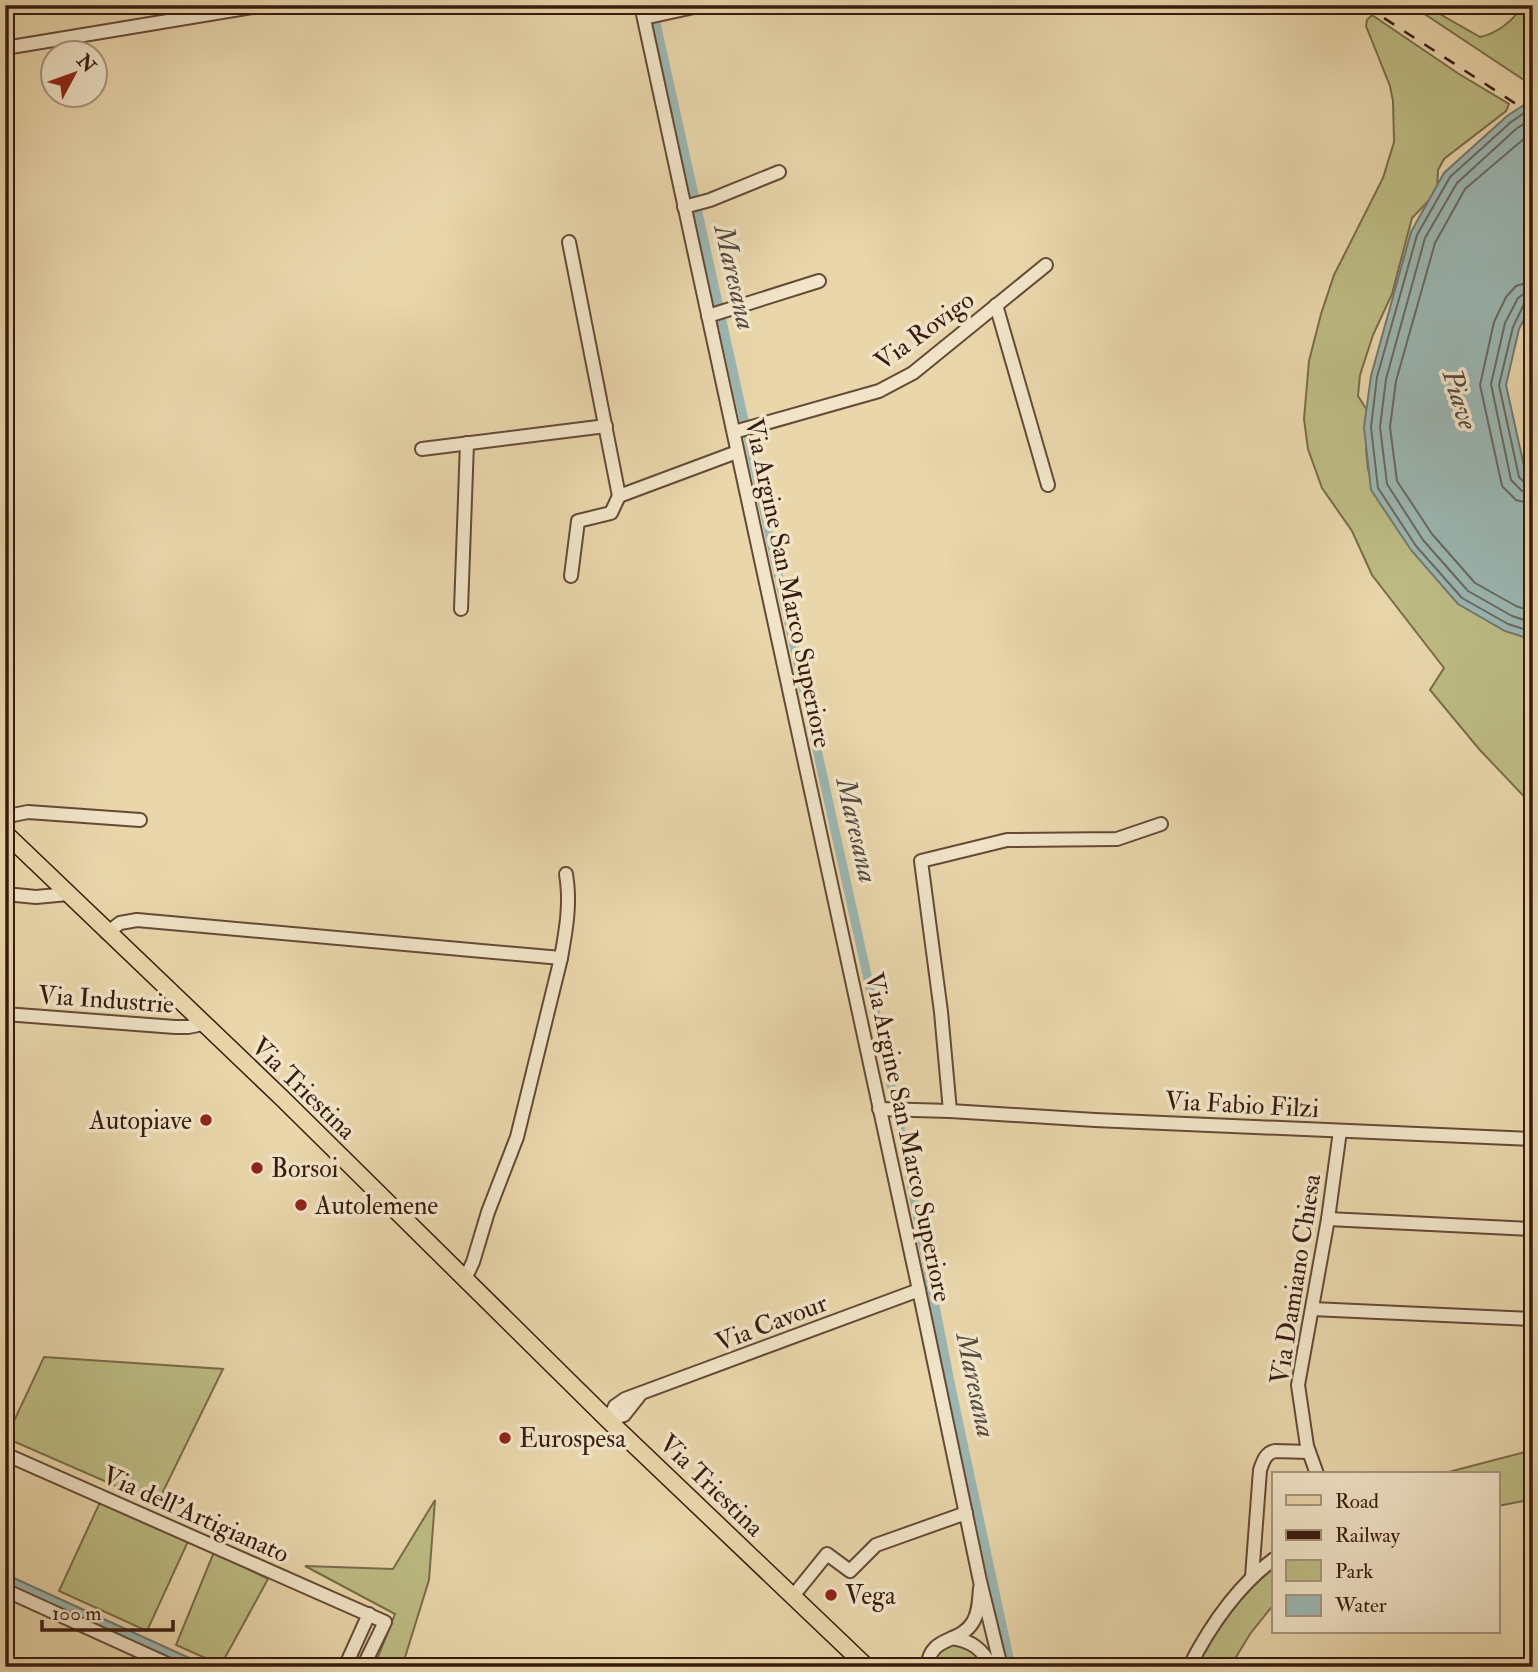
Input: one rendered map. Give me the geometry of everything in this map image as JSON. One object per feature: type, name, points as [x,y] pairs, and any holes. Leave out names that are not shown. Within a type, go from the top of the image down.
[{"type":"main road","name":"Via Triestina","points":[[5,833],[608,1420],[867,1667]]},
{"type":"street","points":[[5,48],[264,5]]},
{"type":"street","points":[[644,13],[703,5]]},
{"type":"street","name":"Via Argine San Marco Superiore","points":[[644,13],[736,432],[737,452],[882,1110],[980,1581]]},
{"type":"street","points":[[687,206],[710,200],[779,172]]},
{"type":"street","points":[[569,242],[619,496],[611,513],[578,521],[571,576]]},
{"type":"street","name":"Via Rovigo","points":[[736,432],[879,391],[913,373],[1046,265]]},
{"type":"street","points":[[710,315],[819,281]]},
{"type":"street","name":"Via Rovigo","points":[[996,304],[1048,485]]},
{"type":"street","points":[[422,449],[606,426]]},
{"type":"street","points":[[461,610],[467,443]]},
{"type":"street","points":[[619,496],[737,452]]},
{"type":"street","points":[[5,820],[28,812],[140,820]]},
{"type":"street","points":[[950,1111],[941,1012],[921,860],[1007,840],[1117,839],[1161,824]]},
{"type":"street","points":[[465,1279],[517,1137],[561,958],[568,919],[569,892],[566,874]]},
{"type":"street","points":[[5,894],[36,897],[68,894]]},
{"type":"street","points":[[107,933],[120,923],[148,921],[561,958]]},
{"type":"street","name":"Via Industrie","points":[[5,1014],[175,1027],[203,1024]]},
{"type":"street","name":"Via Fabio Filzi","points":[[882,1110],[1533,1139]]},
{"type":"street","name":"Via Damiano Chiesa","points":[[1316,1472],[1309,1452],[1298,1385],[1328,1219],[1340,1131]]},
{"type":"street","points":[[1328,1219],[1533,1229]]},
{"type":"street","name":"Via Cavour","points":[[608,1420],[624,1415],[639,1396],[919,1290]]},
{"type":"street","points":[[1312,1309],[1533,1319]]},
{"type":"street","points":[[1252,1577],[1261,1470],[1265,1458],[1275,1451],[1309,1452]]},
{"type":"street","name":"Via dell'Artigianato","points":[[5,1454],[369,1614]]},
{"type":"street","points":[[793,1596],[827,1554],[850,1571],[876,1545],[967,1513]]},
{"type":"street","points":[[1189,1667],[1208,1632],[1252,1577],[1272,1561]]},
{"type":"street","points":[[917,1667],[937,1644],[961,1633],[974,1621],[980,1581]]},
{"type":"street","points":[[980,1581],[985,1597],[994,1664]]},
{"type":"street","points":[[5,1590],[174,1667]]},
{"type":"street","points":[[345,1667],[369,1614],[385,1622],[363,1667]]},
{"type":"street","points":[[822,1623],[856,1667]]},
{"type":"street","points":[[952,1638],[971,1642],[994,1664]]},
{"type":"street","points":[[928,1667],[930,1653]]},
{"type":"green space","points":[[1411,5],[1424,5],[1480,37],[1505,25],[1524,5],[1533,5],[1533,86]]},
{"type":"green space","points":[[1372,15],[1509,104],[1506,111],[1444,159],[1438,170],[1437,192],[1412,218],[1392,294],[1373,335],[1360,375],[1358,396],[1367,410],[1370,428],[1366,449],[1368,469],[1376,492],[1533,628],[1533,728],[1529,729],[1533,734],[1533,806],[1479,749],[1430,690],[1444,668],[1372,575],[1352,531],[1322,488],[1308,449],[1304,419],[1309,361],[1321,314],[1334,275],[1383,178],[1394,142],[1390,86],[1366,26]]},
{"type":"green space","points":[[44,1357],[223,1369],[157,1504],[6,1438]]},
{"type":"green space","points":[[1533,1450],[1533,1499],[1500,1506],[1500,1472],[1449,1472]]},
{"type":"green space","points":[[101,1500],[190,1537],[147,1631],[59,1591]]},
{"type":"green space","points":[[435,1500],[429,1580],[402,1667],[374,1667],[395,1614],[305,1566],[393,1569]]},
{"type":"green space","points":[[214,1552],[268,1579],[221,1665],[176,1645]]},
{"type":"green space","points":[[1272,1559],[1272,1606],[1250,1634],[1230,1667],[1185,1667]]},
{"type":"green space","points":[[952,1644],[972,1647],[986,1667],[930,1667],[936,1653]]},
{"type":"water","name":"Piave","points":[[1533,99],[1533,302],[1519,329],[1506,385],[1526,475],[1533,480],[1533,640],[1505,631],[1458,604],[1411,550],[1371,490],[1364,427],[1371,376],[1411,232],[1444,173],[1507,116]]},
{"type":"water","points":[[5,1574],[209,1667],[193,1667],[5,1582]]},
{"type":"waterway","name":"Maresana","points":[[652,5],[894,1097],[951,1387],[1011,1667]]},
{"type":"waterway","points":[[5,1582],[193,1667]]},
{"type":"railway","points":[[1364,5],[1533,115]]},
{"type":"place","name":"Autopiave","points":[[206,1120]]},
{"type":"place","name":"Borsoi","points":[[257,1168]]},
{"type":"place","name":"Autolemene","points":[[301,1205]]},
{"type":"place","name":"Eurospesa","points":[[505,1438]]},
{"type":"place","name":"Vega","points":[[831,1595]]}]
